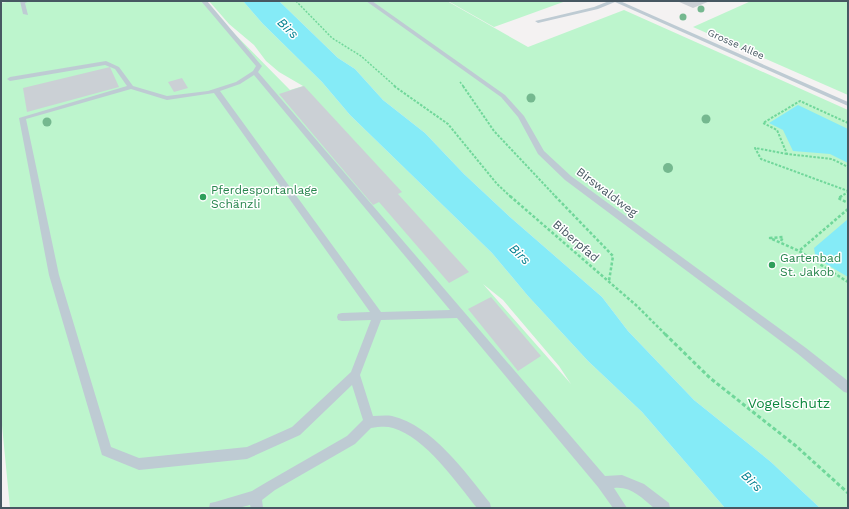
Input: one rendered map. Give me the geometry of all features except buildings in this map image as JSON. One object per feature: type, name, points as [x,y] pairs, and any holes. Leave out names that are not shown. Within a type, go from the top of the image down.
[{"type":"lane","points":[[26,14],[22,2],[27,1]]},
{"type":"lane","points":[[204,1],[259,66],[255,72],[238,83],[216,91],[168,98],[130,87],[22,118],[54,275],[106,451],[139,464],[247,453],[296,431],[355,375],[378,315]]},
{"type":"lane","name":"Birswaldweg","points":[[369,1],[503,96],[522,116],[541,152],[568,178],[802,351],[848,388]]},
{"type":"lane","points":[[538,21],[596,8],[615,1]]},
{"type":"lane","name":"Grosse Allee","points":[[615,1],[848,104]]},
{"type":"lane","points":[[10,78],[106,63],[117,68],[130,87]]},
{"type":"lane","points":[[255,72],[602,483],[621,508]]},
{"type":"lane","points":[[216,91],[378,315]]},
{"type":"lane","points":[[342,317],[459,314]]},
{"type":"lane","points":[[355,375],[369,422]]},
{"type":"lane","points":[[215,508],[256,503],[270,486],[351,440],[369,422],[392,422],[414,431],[447,462],[485,508]]},
{"type":"lane","points":[[602,483],[622,481],[640,488],[664,508]]},
{"type":"path","name":"Biberpfad","points":[[296,1],[332,38],[361,56],[401,92],[448,124],[497,184],[637,306],[710,378],[796,446],[848,493]]},
{"type":"path","points":[[459,82],[494,131],[613,256],[609,281]]},
{"type":"path","points":[[788,154],[777,130],[764,123],[800,101],[848,123]]},
{"type":"path","points":[[848,167],[832,159],[788,154],[756,148],[761,160],[848,191]]},
{"type":"path","points":[[848,191],[838,198],[848,203]]},
{"type":"path","points":[[799,251],[848,209]]},
{"type":"path","points":[[781,241],[783,237],[770,238],[799,251],[848,282]]},
{"type":"green space","name":"Pferdesportanlage Schänzli","points":[[13,1],[202,1],[290,90],[303,86],[279,72],[266,61],[254,45],[229,24],[209,1],[243,1],[263,24],[322,82],[350,115],[492,253],[528,296],[588,361],[642,412],[725,508],[10,508],[1,415],[1,3]],"holes":[[[483,284],[503,300],[559,366],[571,384]]]},
{"type":"green space","name":"Vogelschutz","points":[[279,1],[447,1],[528,47],[624,10],[848,110],[848,508],[820,508],[771,462],[694,400],[628,331],[602,297],[510,217],[464,174],[425,133],[383,100],[355,69],[338,58]]},
{"type":"green space","points":[[448,1],[566,1],[494,27]]},
{"type":"green space","points":[[751,1],[848,1],[848,95],[693,27]]},
{"type":"water","name":"Birs","points":[[243,1],[279,1],[338,58],[355,69],[383,100],[425,133],[464,174],[510,217],[602,297],[628,331],[694,400],[771,462],[820,508],[725,508],[642,412],[588,361],[528,296],[492,253],[350,115],[322,82],[263,24]]},
{"type":"water","points":[[798,105],[848,129],[848,163],[830,154],[793,151],[783,130],[769,123]]},
{"type":"water","points":[[848,219],[848,277],[821,261],[815,254],[814,248]]},
{"type":"place","name":"Pferdesportanlage Schänzli","points":[[203,197]]},
{"type":"place","name":"Gartenbad St. Jakob","points":[[772,265]]}]
